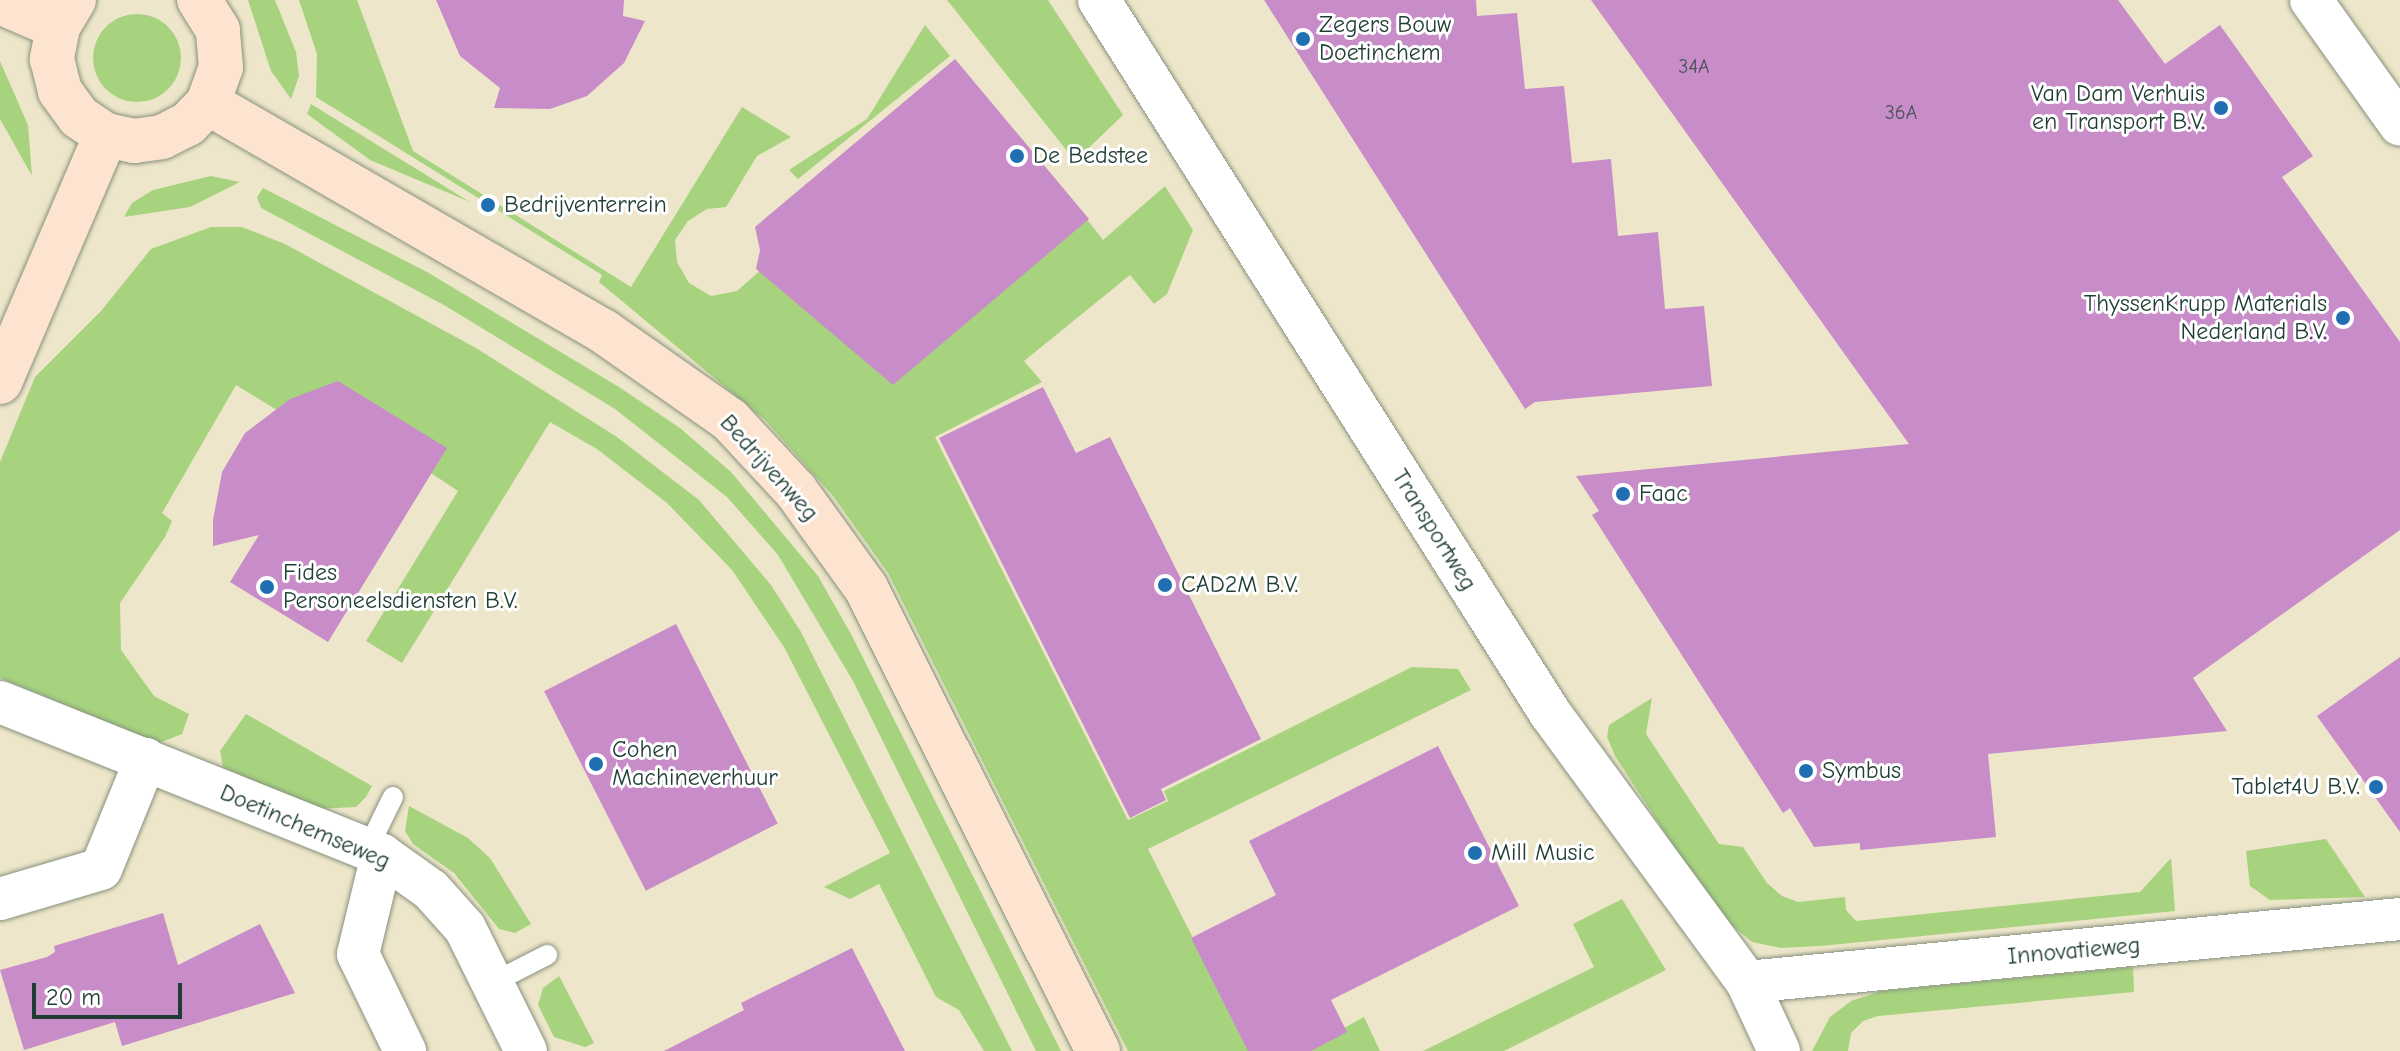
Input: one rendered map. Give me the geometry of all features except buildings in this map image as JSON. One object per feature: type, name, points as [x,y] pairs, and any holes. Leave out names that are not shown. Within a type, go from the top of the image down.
[{"type":"main road","points":[[0,2],[66,13],[52,59],[60,91],[79,117],[106,135],[134,141],[162,137],[188,124],[208,103],[221,67],[218,30],[199,0]]},
{"type":"main road","name":"Bedrijvenweg","points":[[208,103],[603,331],[730,420],[796,491],[866,588],[1098,1051]]},
{"type":"main road","points":[[0,382],[106,135]]},
{"type":"street","name":"Transportweg","points":[[1099,0],[1550,713],[1747,982],[1779,1051]]},
{"type":"street","points":[[2311,0],[2400,125]]},
{"type":"street","name":"Doetinchemseweg","points":[[0,702],[375,853],[440,899],[465,928],[526,1051]]},
{"type":"street","points":[[0,899],[101,869],[146,759]]},
{"type":"street","points":[[375,853],[358,954],[405,1051]]},
{"type":"street","name":"Innovatieweg","points":[[1747,982],[2400,919]]},
{"type":"lane","points":[[375,853],[393,797]]},
{"type":"lane","points":[[492,983],[547,955]]},
{"type":"green space","points":[[248,0],[275,0],[296,52],[299,76],[291,99],[271,71]]},
{"type":"green space","points":[[299,0],[357,0],[413,151],[631,287],[742,107],[791,137],[757,156],[726,207],[707,209],[688,221],[675,240],[677,262],[689,283],[711,296],[737,291],[763,268],[1086,218],[1103,240],[1165,186],[1193,230],[1167,294],[1154,304],[1130,275],[1024,361],[1042,382],[935,437],[1128,820],[1168,801],[1164,791],[1412,667],[1458,669],[1471,690],[1148,849],[1250,1051],[1128,1051],[888,573],[833,496],[765,420],[599,282],[602,275],[316,97],[317,54]]},
{"type":"green space","points":[[947,0],[1048,0],[1123,115],[1075,161]]},
{"type":"green space","points":[[137,14],[154,18],[168,27],[177,41],[181,58],[177,75],[168,89],[154,98],[137,102],[120,98],[106,89],[97,75],[93,58],[97,41],[106,27],[120,18]]},
{"type":"green space","points":[[925,25],[950,56],[798,179],[789,170],[867,119]]},
{"type":"green space","points":[[0,61],[28,125],[32,176],[0,119]]},
{"type":"green space","points":[[311,104],[470,202],[370,160],[307,114]]},
{"type":"green space","points":[[211,176],[240,182],[190,207],[124,217],[132,203],[153,190]]},
{"type":"green space","points":[[263,188],[427,272],[619,387],[680,428],[731,472],[818,576],[852,636],[1061,1051],[1036,1051],[853,681],[778,555],[727,497],[615,409],[444,305],[261,208],[257,197]]},
{"type":"green space","points":[[211,227],[242,227],[285,244],[476,348],[617,437],[699,500],[771,585],[801,632],[1012,1051],[984,1051],[959,1010],[936,997],[879,884],[850,899],[824,887],[890,853],[784,647],[732,570],[667,503],[597,449],[550,422],[402,663],[366,641],[458,491],[428,471],[332,444],[236,385],[162,513],[172,521],[165,537],[120,603],[121,650],[154,696],[189,714],[182,734],[159,743],[0,678],[0,462],[35,377],[101,311],[151,249]]},
{"type":"green space","points":[[1652,698],[1646,734],[1719,844],[1743,847],[1767,883],[1782,896],[1798,902],[1845,897],[1846,910],[1856,921],[2140,892],[2171,858],[2175,911],[1821,946],[1781,948],[1752,942],[1717,913],[1615,756],[1607,737],[1609,725]]},
{"type":"green space","points":[[246,714],[372,786],[366,797],[356,807],[316,809],[223,767],[220,751]]},
{"type":"green space","points":[[409,806],[468,838],[490,858],[531,924],[515,933],[499,929],[454,873],[413,844],[405,831]]},
{"type":"green space","points":[[2326,839],[2365,897],[2270,900],[2250,886],[2246,851]]},
{"type":"green space","points":[[1622,899],[1666,970],[1504,1051],[1423,1051],[1594,967],[1573,924]]},
{"type":"green space","points":[[2133,967],[2134,992],[1878,1016],[1863,1021],[1851,1033],[1848,1051],[1812,1051],[1830,1017],[1851,1001],[1881,991]]},
{"type":"green space","points":[[559,976],[594,1043],[585,1047],[554,1037],[538,1005],[543,988]]},
{"type":"green space","points":[[1364,1017],[1380,1051],[1303,1051]]},
{"type":"place","name":"Zegers Bouw Doetinchem","points":[[1303,39]]},
{"type":"place","name":"Van Dam Verhuis en Transport B.V.","points":[[2221,108]]},
{"type":"place","name":"De Bedstee","points":[[1017,156]]},
{"type":"place","name":"Bedrijventerrein","points":[[488,205]]},
{"type":"place","name":"ThyssenKrupp Materials Nederland B.V.","points":[[2343,318]]},
{"type":"place","name":"Faac","points":[[1623,494]]},
{"type":"place","name":"CAD2M B.V.","points":[[1165,585]]},
{"type":"place","name":"Fides Personeelsdiensten B.V.","points":[[267,587]]},
{"type":"place","name":"Cohen Machineverhuur","points":[[596,764]]},
{"type":"place","name":"Symbus","points":[[1806,771]]},
{"type":"place","name":"Tablet4U B.V.","points":[[2376,787]]},
{"type":"place","name":"Mill Music","points":[[1475,853]]}]
